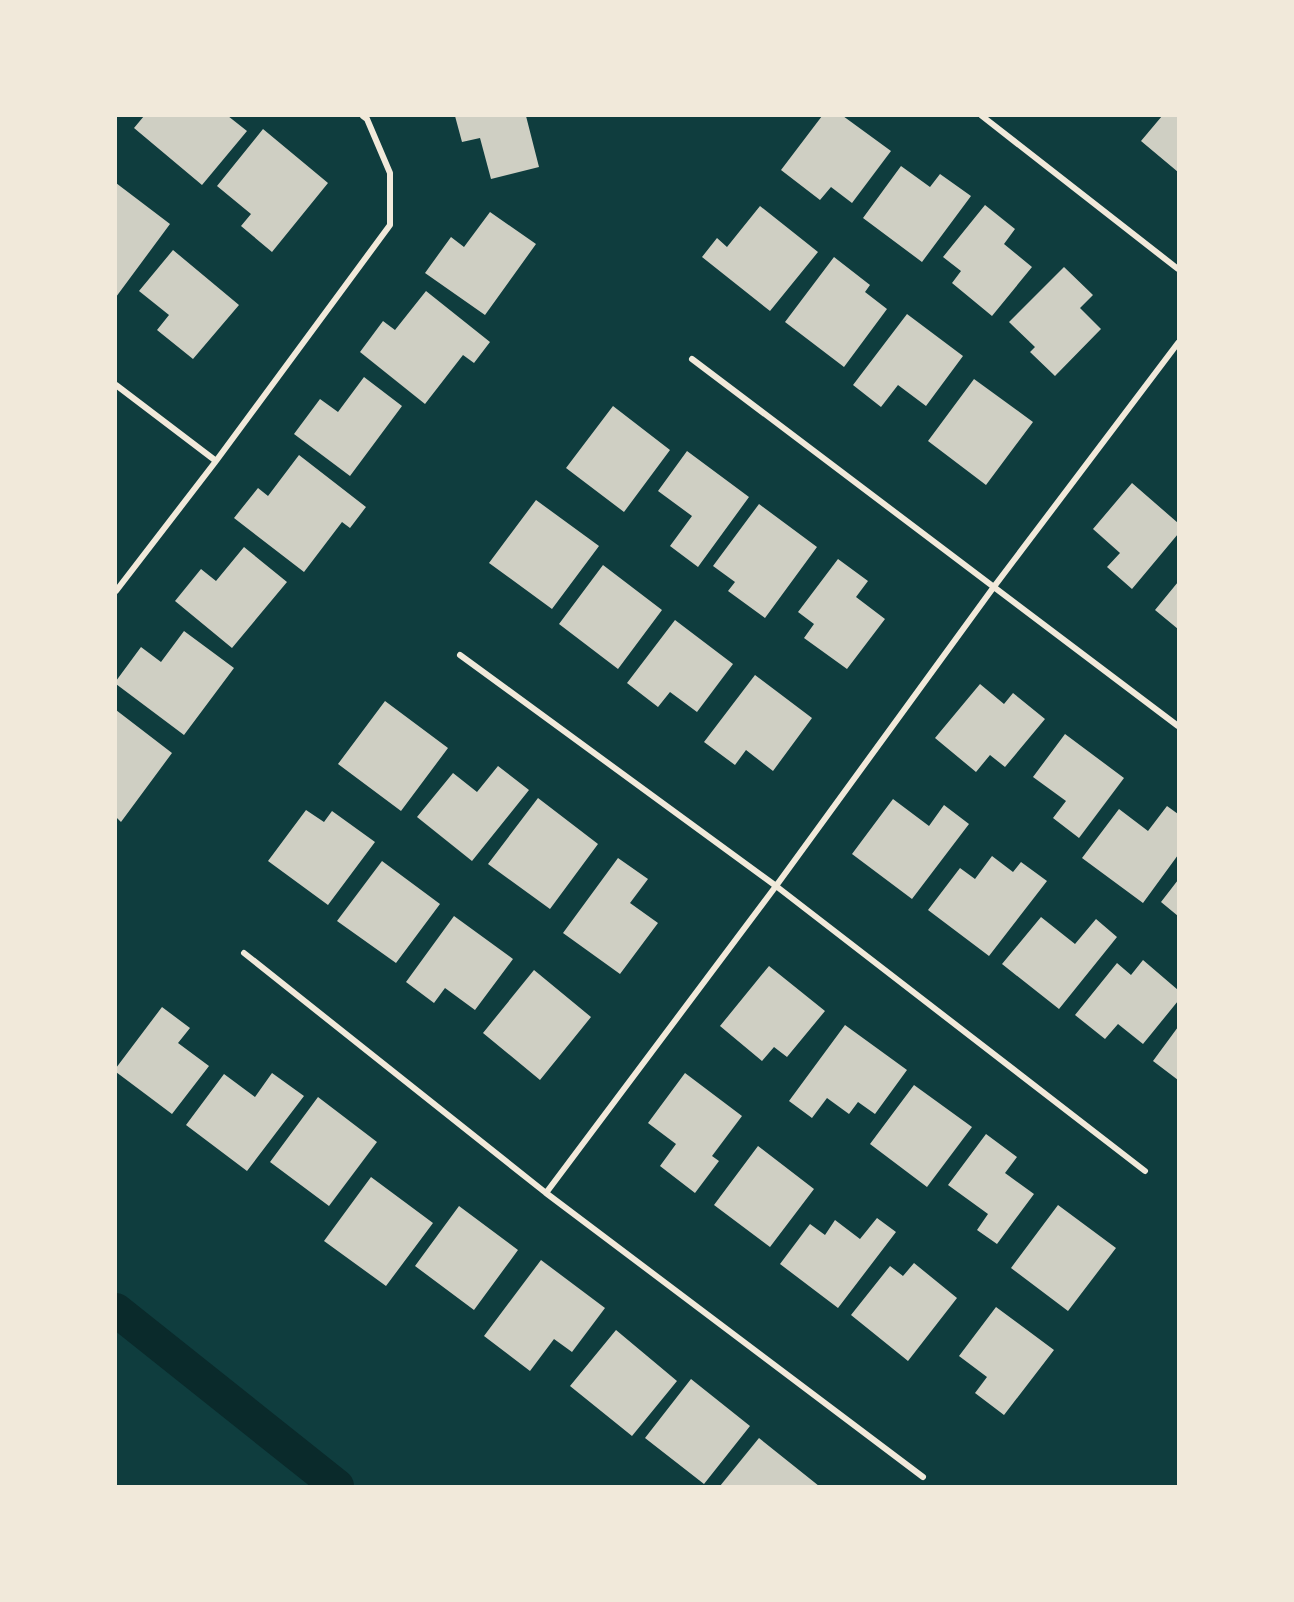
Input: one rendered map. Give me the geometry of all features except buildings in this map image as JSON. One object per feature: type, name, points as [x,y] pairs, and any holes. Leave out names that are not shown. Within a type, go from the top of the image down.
[{"type":"street","points":[[116,591],[216,461],[390,225],[390,173],[367,119],[363,116]]},
{"type":"street","points":[[982,116],[1179,269]]},
{"type":"street","points":[[546,1192],[776,886],[993,588],[1179,343]]},
{"type":"street","points":[[692,359],[1179,726]]},
{"type":"street","points":[[116,385],[216,461]]},
{"type":"street","points":[[460,655],[776,886],[1145,1171]]},
{"type":"street","points":[[244,953],[546,1192],[923,1477]]},
{"type":"waterway","points":[[116,1310],[337,1486]]}]
